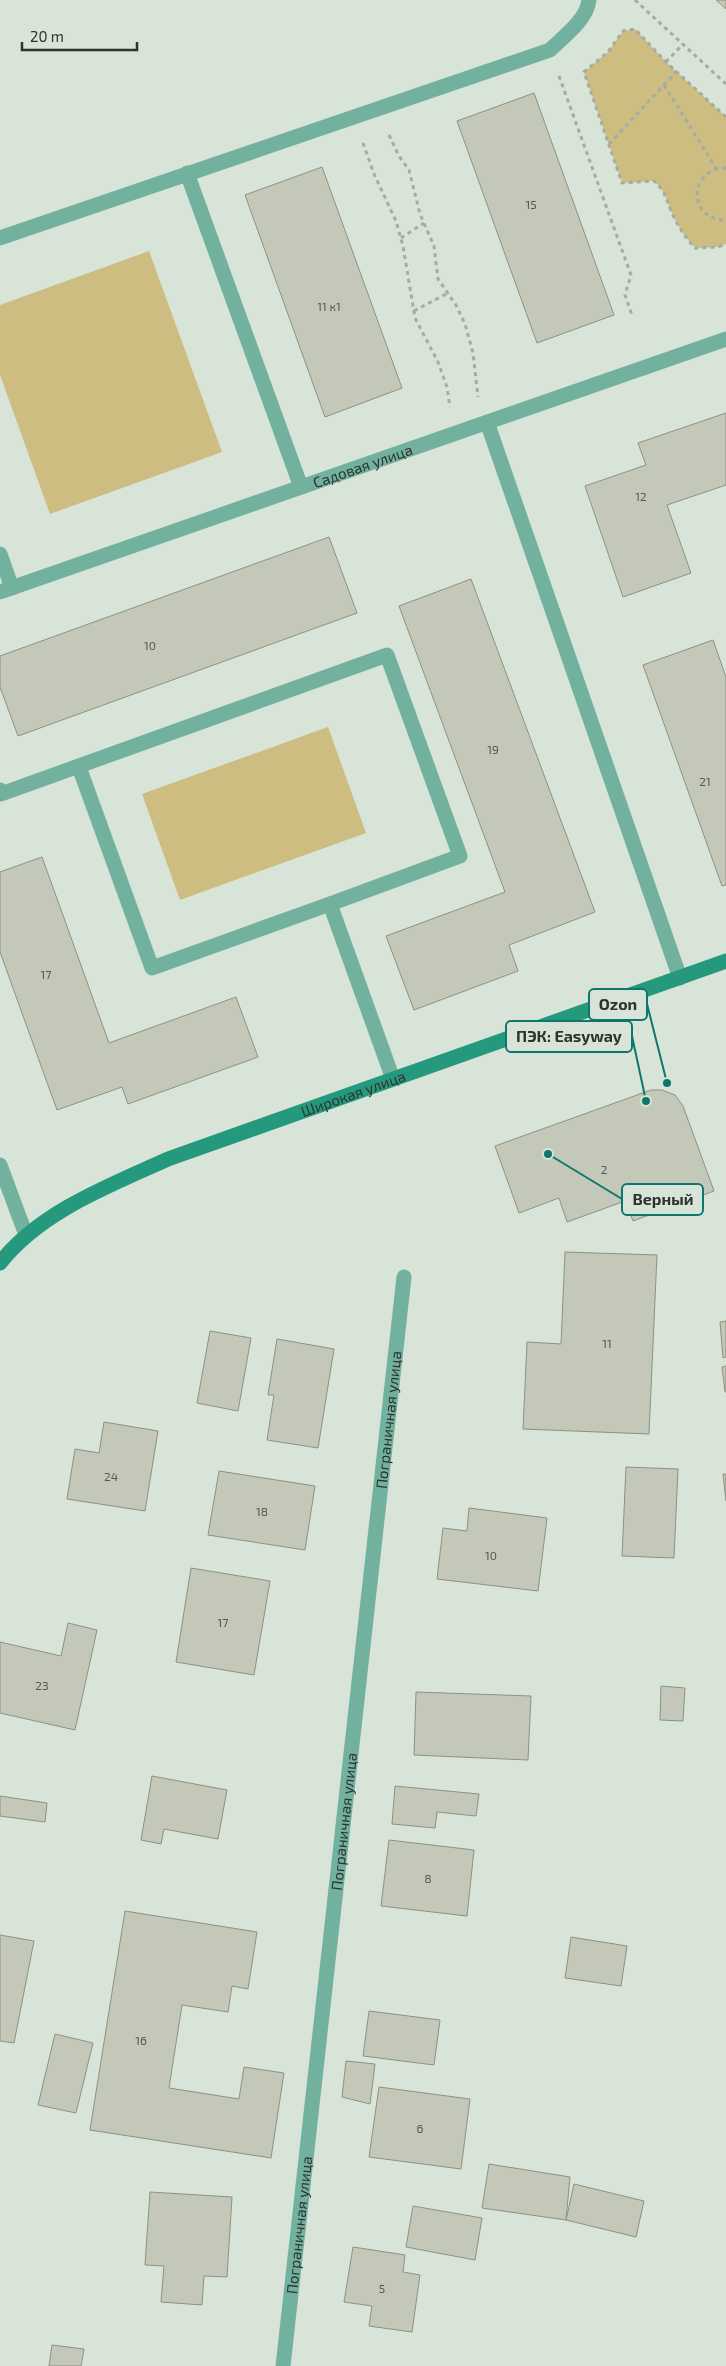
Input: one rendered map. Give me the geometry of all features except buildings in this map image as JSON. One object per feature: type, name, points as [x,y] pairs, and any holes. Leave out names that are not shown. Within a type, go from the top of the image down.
[{"type":"street","points":[[0,238],[550,50],[576,25],[588,6],[589,0]]},
{"type":"street","points":[[187,173],[301,488]]},
{"type":"street","name":"Садовая улица","points":[[6,590],[726,339]]},
{"type":"street","points":[[487,422],[680,978]]},
{"type":"street","points":[[0,554],[6,590]]},
{"type":"street","points":[[0,790],[2,794],[387,655],[460,856],[152,968],[79,767]]},
{"type":"street","points":[[330,904],[393,1079]]},
{"type":"street","name":"Широкая улица","points":[[2,1257],[26,1235],[82,1199],[168,1159],[726,961]]},
{"type":"street","points":[[0,1165],[26,1235]]},
{"type":"street","name":"Пограничная улица","points":[[283,2366],[404,1277]]},
{"type":"path","points":[[635,0],[726,84]]},
{"type":"path","points":[[726,117],[666,62],[635,29],[623,31],[608,52],[584,72],[622,183],[654,181],[664,190],[684,236],[696,248],[718,247],[726,244]]},
{"type":"path","points":[[666,62],[683,44]]},
{"type":"path","points":[[550,50],[631,275],[625,295],[632,315]]},
{"type":"path","points":[[608,144],[677,71]]},
{"type":"path","points":[[664,85],[716,168]]},
{"type":"path","points":[[381,108],[390,138],[409,170],[424,223],[434,246],[438,279],[465,324],[473,353],[479,401]]},
{"type":"path","points":[[355,116],[374,174],[396,221],[401,238],[415,318],[441,370],[447,387],[451,410]]},
{"type":"path","points":[[726,168],[716,168],[707,174],[700,182],[697,192],[698,203],[704,212],[714,218],[726,220]]},
{"type":"path","points":[[401,238],[424,223]]},
{"type":"path","points":[[414,311],[448,293]]},
{"type":"shaded area","points":[[635,29],[666,62],[726,117],[726,244],[718,247],[695,248],[673,216],[663,191],[654,181],[622,183],[584,72],[608,52],[623,31]]},
{"type":"shaded area","points":[[149,251],[222,452],[50,514],[0,375],[0,305]]},
{"type":"shaded area","points":[[328,727],[366,833],[180,900],[142,794]]},
{"type":"place","name":"Ozon","points":[[667,1083]]},
{"type":"place","name":"ПЭК: Easyway","points":[[646,1101]]},
{"type":"place","name":"Верный","points":[[548,1154]]}]
